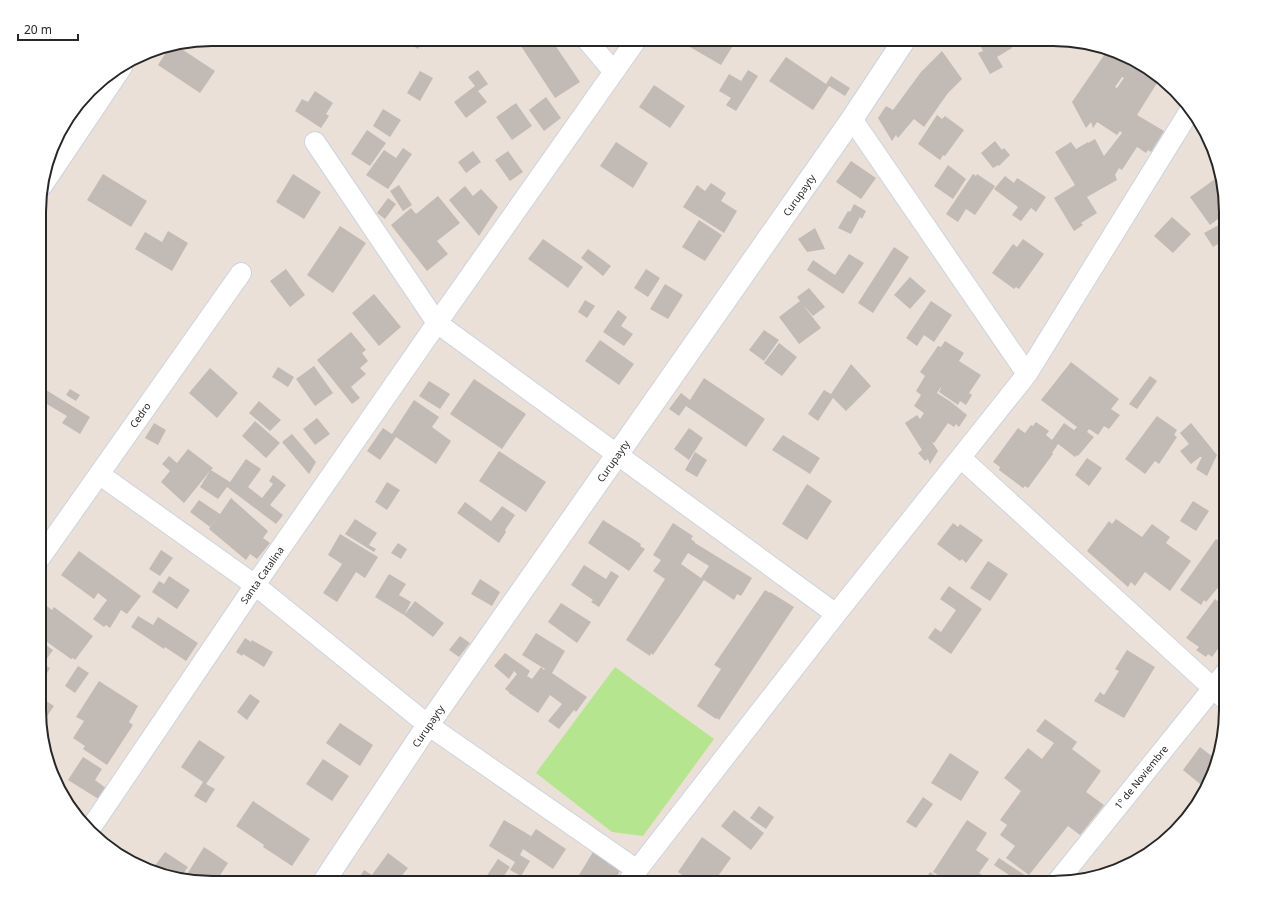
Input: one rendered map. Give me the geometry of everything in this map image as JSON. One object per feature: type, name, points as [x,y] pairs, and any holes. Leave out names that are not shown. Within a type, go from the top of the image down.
[{"type":"street","points":[[592,46],[614,72]]},
{"type":"street","name":"Santa Catalina","points":[[93,825],[255,585],[632,46]]},
{"type":"street","name":"Curupayty","points":[[328,876],[428,725],[852,119],[900,46]]},
{"type":"street","points":[[51,173],[115,77]]},
{"type":"street","points":[[99,474],[255,585],[428,725],[632,876],[836,614],[1027,374],[1187,115]]},
{"type":"street","points":[[852,119],[1027,374]]},
{"type":"street","points":[[315,142],[437,323],[836,614]]},
{"type":"street","name":"Cedro","points":[[46,549],[241,273]]},
{"type":"street","points":[[961,458],[1219,694]]},
{"type":"street","name":"1º de Noviembre","points":[[1062,876],[1219,694]]},
{"type":"green space","points":[[615,667],[714,739],[643,836],[612,832],[536,773]]},
{"type":"building","points":[[521,46],[556,46],[580,82],[555,98]]},
{"type":"building","points":[[690,46],[733,46],[721,65]]},
{"type":"building","points":[[980,46],[1011,46],[1012,48],[997,57],[1003,67],[990,74],[978,53],[983,51]]},
{"type":"building","points":[[181,49],[215,71],[200,93],[158,65],[166,53]]},
{"type":"building","points":[[942,51],[962,79],[948,93],[924,127],[914,119],[898,138],[896,135],[892,141],[878,118],[886,106],[893,110],[921,72]]},
{"type":"building","points":[[1105,55],[1136,68],[1157,83],[1137,115],[1164,131],[1151,152],[1148,150],[1146,153],[1137,147],[1122,170],[1119,168],[1115,175],[1117,180],[1087,197],[1097,213],[1081,223],[1083,225],[1074,231],[1054,198],[1075,185],[1055,152],[1071,142],[1076,149],[1095,139],[1104,156],[1122,133],[1120,131],[1117,135],[1097,122],[1093,128],[1091,122],[1086,128],[1072,102]],"holes":[[[1122,77],[1124,78],[1117,88],[1115,87]]]},
{"type":"building","points":[[786,57],[826,84],[831,76],[850,88],[845,96],[829,86],[813,110],[769,81]]},
{"type":"building","points":[[478,70],[488,84],[478,91],[487,102],[466,118],[454,102],[475,86],[468,77]]},
{"type":"building","points":[[748,70],[758,76],[736,111],[726,105],[731,98],[719,91],[729,74],[741,81]]},
{"type":"building","points":[[420,71],[433,78],[420,101],[407,93]]},
{"type":"building","points":[[654,85],[685,106],[670,128],[639,107]]},
{"type":"building","points":[[315,91],[333,103],[326,114],[329,116],[321,128],[295,111],[302,99],[308,102]]},
{"type":"building","points":[[546,97],[561,118],[544,131],[529,110]]},
{"type":"building","points":[[516,103],[532,126],[512,140],[496,117]]},
{"type":"building","points":[[383,109],[401,120],[390,137],[373,126]]},
{"type":"building","points":[[937,115],[942,119],[945,116],[964,130],[945,156],[943,155],[940,160],[918,144]]},
{"type":"building","points":[[367,130],[386,143],[370,166],[351,154]]},
{"type":"building","points":[[995,141],[1002,150],[1004,148],[1010,155],[999,166],[998,165],[993,168],[981,153]]},
{"type":"building","points":[[616,142],[648,163],[633,188],[600,166]]},
{"type":"building","points":[[403,148],[412,154],[388,189],[366,175],[384,150],[396,158]]},
{"type":"building","points":[[473,151],[481,162],[466,173],[458,162]]},
{"type":"building","points":[[508,151],[523,172],[510,181],[495,160]]},
{"type":"building","points":[[851,161],[876,178],[861,199],[836,182]]},
{"type":"building","points":[[948,165],[966,179],[953,199],[934,186]]},
{"type":"building","points":[[103,174],[147,201],[131,227],[87,200]]},
{"type":"building","points":[[293,174],[321,192],[304,219],[276,202]]},
{"type":"building","points":[[973,174],[976,176],[977,174],[995,186],[975,215],[966,209],[958,222],[946,214]]},
{"type":"building","points":[[1005,176],[1014,183],[1017,178],[1046,197],[1036,212],[1031,208],[1021,221],[1012,215],[1018,207],[994,189]]},
{"type":"building","points":[[1215,179],[1218,190],[1219,221],[1218,219],[1210,225],[1190,197]]},
{"type":"building","points":[[711,183],[726,193],[721,201],[737,211],[724,233],[683,207],[697,185],[705,191]]},
{"type":"building","points":[[399,185],[412,205],[403,211],[390,191]]},
{"type":"building","points":[[465,186],[473,196],[481,189],[498,207],[479,236],[449,200]]},
{"type":"building","points":[[438,196],[460,223],[437,241],[448,254],[427,271],[391,225],[411,208],[416,214]]},
{"type":"building","points":[[388,198],[396,204],[385,219],[377,213]]},
{"type":"building","points":[[854,204],[866,211],[862,219],[860,217],[851,234],[838,228]]},
{"type":"building","points":[[1172,217],[1191,234],[1173,253],[1154,236]]},
{"type":"building","points":[[699,220],[722,235],[705,261],[682,247]]},
{"type":"building","points":[[1219,225],[1219,243],[1213,247],[1204,233]]},
{"type":"building","points":[[340,226],[366,243],[333,293],[307,275]]},
{"type":"building","points":[[815,228],[825,249],[807,252],[798,239]]},
{"type":"building","points":[[168,231],[188,243],[172,271],[135,249],[145,232],[162,242]]},
{"type":"building","points":[[543,239],[583,267],[568,288],[528,259]]},
{"type":"building","points":[[1023,239],[1044,254],[1019,289],[1016,287],[1014,289],[992,273],[1013,244],[1017,247]]},
{"type":"building","points":[[894,247],[909,257],[873,313],[858,303]]},
{"type":"building","points":[[588,249],[611,266],[603,276],[581,258]]},
{"type":"building","points":[[849,254],[864,263],[843,294],[807,270],[813,260],[835,275]]},
{"type":"building","points":[[286,269],[305,295],[290,307],[270,281]]},
{"type":"building","points":[[646,269],[660,278],[648,297],[634,288]]},
{"type":"building","points":[[910,277],[926,291],[910,309],[894,295]]},
{"type":"building","points":[[665,284],[683,295],[668,319],[650,309]]},
{"type":"building","points":[[809,288],[825,307],[813,316],[803,305],[821,328],[799,344],[779,317],[800,301],[797,297]]},
{"type":"building","points":[[374,294],[401,327],[379,346],[352,313]]},
{"type":"building","points":[[585,300],[595,306],[587,318],[578,312]]},
{"type":"building","points":[[931,301],[952,315],[934,342],[924,335],[917,346],[906,338]]},
{"type":"building","points":[[618,310],[627,317],[621,326],[633,334],[624,346],[603,332]]},
{"type":"building","points":[[764,330],[779,340],[764,361],[749,350]]},
{"type":"building","points":[[351,332],[366,350],[362,353],[368,361],[360,368],[366,374],[351,387],[360,398],[352,404],[317,360]]},
{"type":"building","points":[[600,340],[634,364],[619,385],[585,361]]},
{"type":"building","points":[[945,341],[964,353],[959,361],[981,375],[969,393],[972,395],[966,405],[960,401],[958,405],[939,392],[941,387],[937,393],[967,415],[959,427],[956,424],[954,427],[948,423],[934,443],[932,442],[938,451],[930,464],[928,459],[925,461],[918,453],[922,450],[905,423],[917,415],[920,419],[924,413],[914,406],[921,395],[916,391],[925,376],[920,372],[938,346],[941,347]]},
{"type":"building","points":[[779,343],[797,357],[782,376],[764,363]]},
{"type":"building","points":[[1071,362],[1119,399],[1111,409],[1120,415],[1109,429],[1104,426],[1098,435],[1089,429],[1087,432],[1094,437],[1078,456],[1077,455],[1075,457],[1058,444],[1052,453],[1053,454],[1028,488],[1025,486],[1023,488],[999,470],[1000,467],[993,462],[1018,428],[1025,433],[1031,425],[1033,426],[1036,422],[1049,431],[1046,435],[1052,440],[1064,423],[1074,430],[1077,427],[1041,400]]},
{"type":"building","points":[[851,364],[871,386],[846,411],[833,398],[818,421],[808,414],[824,390],[831,394]]},
{"type":"building","points":[[314,366],[333,393],[315,406],[296,379]]},
{"type":"building","points":[[278,367],[294,377],[288,387],[272,377]]},
{"type":"building","points":[[210,368],[238,393],[217,418],[189,393]]},
{"type":"building","points":[[1150,376],[1157,381],[1137,409],[1129,404]]},
{"type":"building","points":[[704,378],[765,419],[746,447],[686,406],[679,416],[669,409],[681,393],[690,400]]},
{"type":"building","points":[[474,379],[526,414],[502,449],[450,414]]},
{"type":"building","points":[[429,381],[450,394],[440,409],[419,396]]},
{"type":"building","points":[[70,389],[80,395],[76,401],[66,395]]},
{"type":"building","points":[[46,390],[90,417],[80,434],[62,423],[67,416],[46,404]]},
{"type":"building","points":[[414,400],[439,417],[432,427],[451,441],[436,464],[396,437],[380,460],[367,451],[383,428],[392,434]]},
{"type":"building","points":[[259,401],[281,420],[270,431],[249,413]]},
{"type":"building","points":[[1157,416],[1177,430],[1174,435],[1177,437],[1159,464],[1155,461],[1145,474],[1125,459]]},
{"type":"building","points":[[317,418],[330,434],[315,445],[303,429]]},
{"type":"building","points":[[255,421],[280,443],[266,458],[242,436]]},
{"type":"building","points":[[154,423],[166,430],[158,445],[145,438]]},
{"type":"building","points":[[1191,423],[1217,455],[1207,476],[1196,469],[1202,457],[1191,464],[1180,451],[1189,444],[1180,433]]},
{"type":"building","points":[[689,428],[703,438],[689,460],[674,449]]},
{"type":"building","points":[[292,434],[316,462],[309,474],[282,442]]},
{"type":"building","points":[[783,435],[820,458],[810,474],[772,450]]},
{"type":"building","points":[[188,449],[213,468],[211,470],[230,482],[246,459],[261,469],[248,487],[262,498],[273,484],[269,481],[273,475],[286,485],[270,505],[283,515],[276,524],[227,487],[218,499],[200,487],[210,471],[184,503],[161,482],[170,471],[162,464],[169,456],[177,463]]},
{"type":"building","points":[[499,451],[546,482],[526,512],[479,481]]},
{"type":"building","points":[[695,452],[707,460],[697,477],[685,470]]},
{"type":"building","points":[[1087,458],[1102,468],[1089,486],[1075,475]]},
{"type":"building","points":[[387,482],[400,490],[387,510],[375,502]]},
{"type":"building","points":[[807,484],[832,501],[807,540],[782,524]]},
{"type":"building","points":[[231,498],[268,531],[263,538],[270,543],[257,559],[250,554],[246,560],[209,529],[218,516],[210,527],[190,512],[199,500],[220,514]]},
{"type":"building","points":[[1193,501],[1209,511],[1196,531],[1180,521]]},
{"type":"building","points":[[465,502],[491,521],[502,506],[515,515],[505,530],[506,532],[499,543],[457,513]]},
{"type":"building","points":[[355,519],[377,533],[369,545],[376,549],[374,552],[345,534]]},
{"type":"building","points":[[1116,519],[1142,537],[1152,524],[1170,537],[1166,543],[1191,561],[1170,591],[1145,572],[1135,586],[1131,582],[1128,587],[1087,551],[1109,521],[1112,524]]},
{"type":"building","points":[[603,520],[641,544],[640,546],[645,549],[629,571],[588,543]]},
{"type":"building","points":[[673,523],[693,536],[691,539],[695,543],[752,578],[741,596],[737,594],[734,600],[704,580],[653,655],[651,653],[650,656],[626,640],[665,579],[653,571],[661,560],[653,555]],"holes":[[[688,553],[709,566],[701,578],[681,564]]]},
{"type":"building","points":[[953,523],[958,527],[960,524],[983,540],[966,563],[962,559],[960,561],[937,544]]},
{"type":"building","points":[[340,534],[378,557],[365,578],[356,572],[337,602],[323,593],[342,564],[328,555]]},
{"type":"building","points":[[1216,539],[1219,541],[1219,586],[1206,602],[1204,600],[1201,605],[1180,590]]},
{"type":"building","points":[[398,543],[407,549],[401,559],[391,553]]},
{"type":"building","points":[[161,550],[173,558],[160,576],[149,569]]},
{"type":"building","points":[[79,551],[141,596],[127,614],[121,610],[110,628],[106,625],[104,627],[93,619],[107,600],[98,593],[94,599],[61,575]]},
{"type":"building","points":[[988,561],[1008,574],[990,601],[970,588]]},
{"type":"building","points":[[584,565],[606,579],[611,571],[619,576],[599,607],[591,602],[593,600],[571,585]]},
{"type":"building","points":[[389,574],[406,584],[399,595],[411,602],[404,615],[375,597]]},
{"type":"building","points":[[169,576],[190,590],[177,609],[152,592],[159,581],[164,584]]},
{"type":"building","points":[[480,579],[500,592],[492,606],[471,594]]},
{"type":"building","points":[[949,586],[982,609],[951,654],[928,638],[935,628],[941,632],[956,610],[940,599]]},
{"type":"building","points":[[765,590],[794,607],[719,720],[717,718],[716,719],[697,706],[721,669],[714,665]]},
{"type":"building","points":[[1215,599],[1219,602],[1219,648],[1212,657],[1208,654],[1206,657],[1196,650],[1199,647],[1186,638]]},
{"type":"building","points":[[415,601],[444,623],[433,637],[404,615]]},
{"type":"building","points":[[561,603],[591,622],[577,643],[548,622]]},
{"type":"building","points":[[46,606],[52,610],[54,607],[93,636],[75,660],[73,658],[71,659],[46,641]]},
{"type":"building","points":[[138,616],[153,625],[158,617],[198,643],[186,661],[165,647],[164,649],[131,627]]},
{"type":"building","points":[[536,633],[565,651],[552,673],[587,697],[576,712],[574,710],[559,729],[548,721],[562,704],[550,695],[538,713],[505,689],[517,674],[514,671],[509,679],[494,666],[505,653],[530,671],[527,676],[532,679],[541,667],[544,670],[545,669],[522,655]]},
{"type":"building","points":[[460,636],[470,643],[459,657],[449,650]]},
{"type":"building","points":[[245,638],[251,642],[252,640],[273,652],[264,667],[243,654],[242,656],[236,652]]},
{"type":"building","points":[[46,645],[53,650],[46,660]]},
{"type":"building","points":[[1127,650],[1155,667],[1124,718],[1094,701],[1100,692],[1104,695],[1119,671],[1115,669]]},
{"type":"building","points":[[46,666],[50,668],[46,675]]},
{"type":"building","points":[[78,666],[89,673],[75,693],[65,686]]},
{"type":"building","points":[[99,681],[138,706],[129,722],[133,725],[107,765],[83,749],[85,746],[73,738],[84,721],[76,717]]},
{"type":"building","points":[[250,694],[260,701],[247,720],[237,712]]},
{"type":"building","points":[[46,701],[54,706],[46,717]]},
{"type":"building","points":[[1045,719],[1077,742],[1072,749],[1101,771],[1086,792],[1104,805],[1080,835],[1068,826],[1029,875],[1006,858],[1015,846],[1000,835],[1007,825],[1000,820],[1021,791],[1004,778],[1028,748],[1042,759],[1054,743],[1036,731]]},
{"type":"building","points":[[340,723],[373,745],[360,766],[326,743]]},
{"type":"building","points":[[199,740],[225,757],[206,784],[215,789],[206,803],[194,796],[203,782],[181,767]]},
{"type":"building","points":[[1200,747],[1212,756],[1201,785],[1183,770]]},
{"type":"building","points":[[950,753],[979,772],[961,801],[931,783]]},
{"type":"building","points":[[83,757],[102,769],[95,780],[107,789],[100,800],[68,780]]},
{"type":"building","points":[[323,759],[349,776],[332,801],[306,784]]},
{"type":"building","points":[[923,797],[933,804],[916,828],[906,822]]},
{"type":"building","points":[[253,801],[310,839],[292,866],[263,847],[264,845],[236,826]]},
{"type":"building","points":[[759,806],[774,817],[766,829],[750,818]]},
{"type":"building","points":[[734,810],[764,833],[751,850],[721,826]]},
{"type":"building","points":[[504,820],[531,836],[528,841],[536,829],[566,849],[553,869],[523,849],[520,855],[530,861],[521,876],[510,870],[515,862],[489,846]]},
{"type":"building","points":[[967,820],[987,833],[976,850],[989,859],[979,873],[984,876],[939,876],[933,872]]},
{"type":"building","points":[[702,837],[731,858],[718,876],[683,876],[678,872]]},
{"type":"building","points":[[204,847],[228,863],[220,876],[187,874]]},
{"type":"building","points":[[165,852],[188,867],[183,874],[155,866]]},
{"type":"building","points":[[593,852],[621,869],[617,876],[579,875]]},
{"type":"building","points":[[388,853],[408,868],[401,876],[360,876],[364,870],[372,875]]},
{"type":"building","points":[[999,858],[1026,876],[1010,876],[994,865]]},
{"type":"building","points":[[498,859],[510,867],[504,876],[487,876]]},
{"type":"building","points":[[930,872],[936,876],[927,876]]}]
